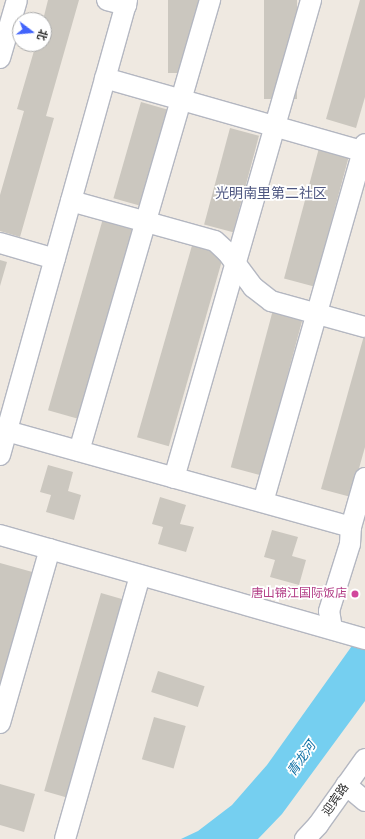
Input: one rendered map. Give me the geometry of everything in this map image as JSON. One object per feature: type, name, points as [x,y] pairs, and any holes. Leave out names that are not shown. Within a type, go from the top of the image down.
[{"type":"street","points":[[0,58],[17,0]]},
{"type":"street","points":[[78,451],[210,0]]},
{"type":"street","points":[[174,478],[310,0]]},
{"type":"street","points":[[120,2],[105,78],[2,443],[78,451],[351,527]]},
{"type":"street","points":[[105,78],[274,126],[364,149],[263,502]]},
{"type":"street","points":[[71,201],[215,240],[227,252],[235,265],[253,287],[271,301],[365,326]]},
{"type":"street","points":[[0,243],[55,259]]},
{"type":"street","points":[[337,631],[329,611],[350,544],[351,527],[365,478]]},
{"type":"street","points":[[0,535],[365,639]]},
{"type":"street","points":[[0,723],[50,549]]},
{"type":"street","points":[[65,839],[140,575]]},
{"type":"street","name":"迎宾路","points":[[305,839],[365,759]]},
{"type":"street","points":[[346,785],[365,801]]},
{"type":"water","name":"青龙河","points":[[354,643],[365,646],[365,701],[282,814],[258,839],[181,839],[198,831],[232,805],[267,765]]},
{"type":"building","points":[[48,0],[79,0],[46,116],[54,118],[20,237],[0,231],[0,195],[24,111],[17,109],[34,52],[52,52],[52,12],[45,12]]},
{"type":"building","points":[[168,0],[200,0],[200,73],[168,73]]},
{"type":"building","points":[[264,0],[297,0],[297,99],[264,99]]},
{"type":"building","points":[[360,0],[365,0],[365,97],[356,128],[326,119]]},
{"type":"building","points":[[141,102],[169,110],[141,206],[113,198]]},
{"type":"building","points":[[230,128],[259,136],[233,232],[204,225]]},
{"type":"building","points":[[319,148],[349,156],[314,286],[284,278]]},
{"type":"building","points":[[104,215],[136,224],[80,419],[48,410]]},
{"type":"building","points":[[193,242],[225,251],[169,446],[137,437]]},
{"type":"building","points":[[0,260],[7,262],[0,286]]},
{"type":"building","points":[[274,306],[304,314],[261,475],[231,467]]},
{"type":"building","points":[[365,332],[365,447],[351,497],[321,489]]},
{"type":"building","points":[[48,465],[73,472],[68,491],[81,495],[74,520],[46,512],[51,495],[40,492]]},
{"type":"building","points":[[160,497],[186,505],[180,524],[194,527],[186,552],[158,544],[163,527],[152,524]]},
{"type":"building","points":[[272,530],[298,537],[292,556],[306,560],[299,585],[270,577],[275,560],[264,557]]},
{"type":"building","points":[[0,563],[36,573],[0,696]]},
{"type":"building","points":[[101,593],[137,603],[80,801],[44,791]]},
{"type":"building","points":[[158,671],[205,686],[198,707],[151,692]]},
{"type":"building","points":[[154,717],[186,726],[174,768],[142,759]]},
{"type":"building","points":[[0,784],[35,794],[24,832],[0,825]]},
{"type":"place","name":"唐山锦江国际饭店","points":[[355,594]]},
{"type":"district","name":"光明南里第二社区","points":[[271,193]]}]
